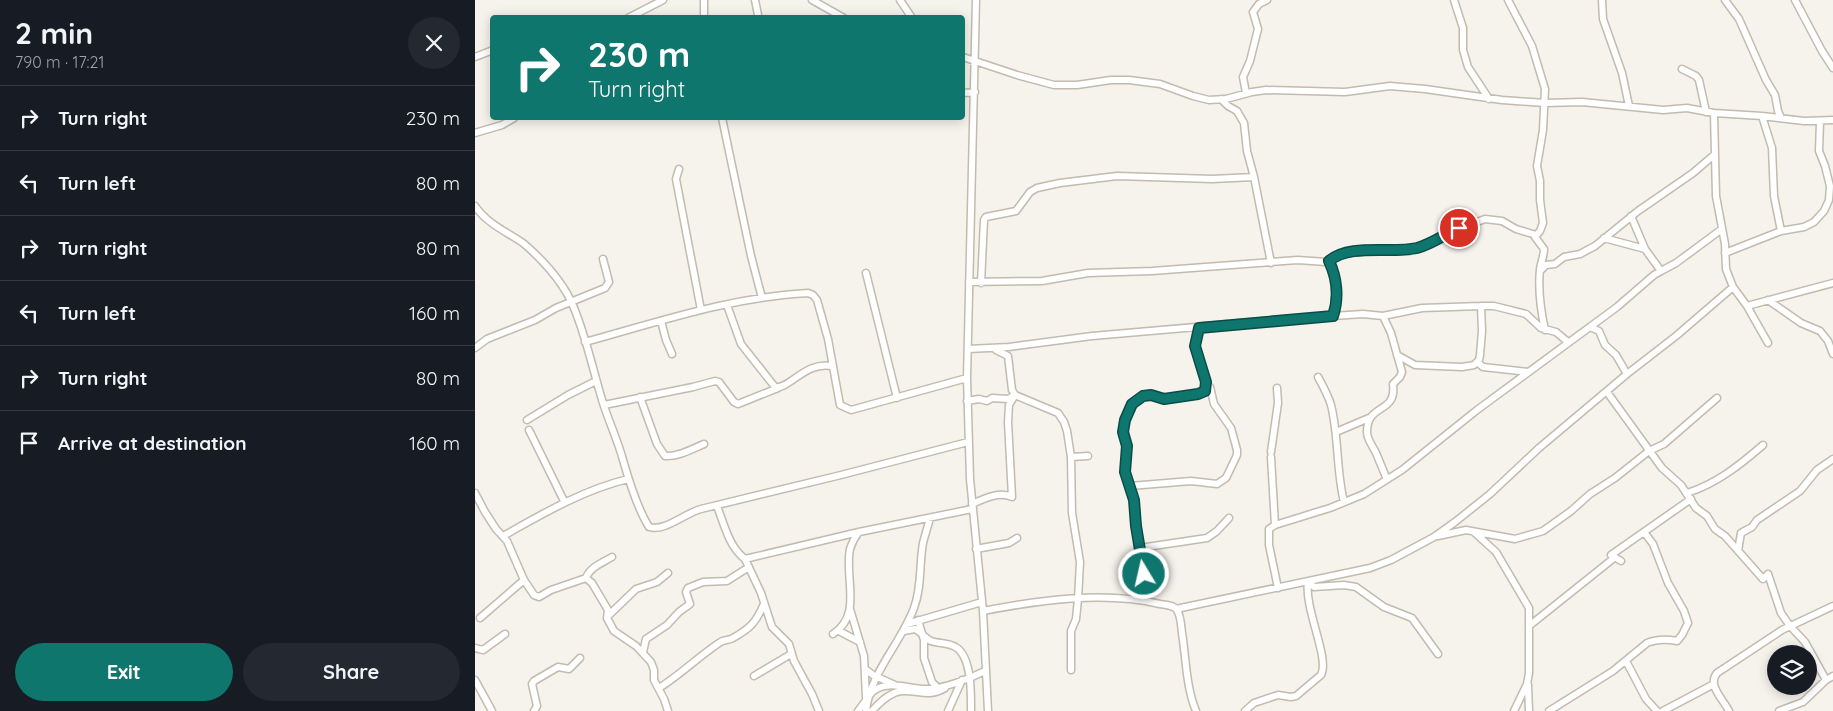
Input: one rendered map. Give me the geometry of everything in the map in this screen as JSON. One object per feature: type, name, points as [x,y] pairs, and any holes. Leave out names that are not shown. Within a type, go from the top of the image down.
[{"type":"street","points":[[633,15],[663,0]]},
{"type":"street","points":[[704,0],[704,15]]},
{"type":"street","points":[[755,0],[758,15]]},
{"type":"street","points":[[811,0],[838,15]]},
{"type":"street","points":[[900,0],[910,15]]},
{"type":"street","points":[[976,0],[975,92],[970,200],[967,401],[972,507],[983,612],[988,711]]},
{"type":"street","points":[[1246,93],[1243,77],[1258,33],[1253,12],[1259,2],[1267,0]]},
{"type":"street","points":[[1454,0],[1463,28],[1463,50],[1469,67],[1489,99]]},
{"type":"street","points":[[1508,0],[1532,46],[1544,84],[1545,102],[1537,166],[1543,223],[1541,231],[1536,235]]},
{"type":"street","points":[[1602,0],[1603,19],[1622,73],[1629,106]]},
{"type":"street","points":[[1725,0],[1739,19],[1766,80],[1775,95],[1781,118]]},
{"type":"street","points":[[1795,0],[1822,52],[1833,68]]},
{"type":"street","points":[[475,56],[490,51]]},
{"type":"street","points":[[965,58],[1054,84],[1077,85],[1111,80],[1129,80],[1160,84],[1201,99],[1221,99],[1246,93],[1273,90],[1345,92],[1390,86],[1425,89],[1489,99],[1582,102],[1663,110],[1687,108],[1714,113],[1820,122],[1833,120]]},
{"type":"street","points":[[1682,69],[1696,76],[1699,80],[1706,112]]},
{"type":"street","points":[[965,93],[975,92]]},
{"type":"street","points":[[1221,99],[1237,111],[1242,119],[1271,263]]},
{"type":"street","points":[[1714,113],[1717,196],[1725,253],[1725,269],[1733,287],[1747,306],[1768,343]]},
{"type":"street","points":[[1762,116],[1772,148],[1774,196],[1781,231]]},
{"type":"street","points":[[475,133],[502,125],[511,120]]},
{"type":"street","points":[[722,120],[751,256],[762,298]]},
{"type":"street","points":[[1725,253],[1781,231],[1797,229],[1810,224],[1824,211],[1829,200],[1828,174],[1819,151],[1820,122]]},
{"type":"street","points":[[1540,271],[1546,265],[1555,264],[1564,257],[1580,254],[1693,173],[1715,155]]},
{"type":"street","points":[[679,169],[676,179],[701,310]]},
{"type":"street","points":[[981,283],[984,220],[987,217],[1016,211],[1023,204],[1026,196],[1037,188],[1060,183],[1117,176],[1212,180],[1254,177]]},
{"type":"street","points":[[1829,200],[1833,207]]},
{"type":"street","points":[[476,211],[524,244],[558,281],[571,302],[623,458],[628,479],[649,527],[654,529],[664,526],[692,511],[968,442]]},
{"type":"street","points":[[1631,216],[1645,249],[1661,271]]},
{"type":"street","points":[[969,282],[1042,281],[1088,273],[1152,271],[1297,260],[1329,261],[1336,256],[1355,252],[1401,250],[1419,247],[1485,219],[1502,221],[1516,229],[1536,235]]},
{"type":"street","points":[[1278,588],[1269,546],[1269,529],[1275,525],[1330,508],[1364,494],[1402,470],[1454,428],[1617,307],[1653,275],[1676,262],[1722,230]]},
{"type":"street","points":[[1536,235],[1535,239],[1543,246],[1544,252],[1540,271],[1540,307],[1545,330]]},
{"type":"street","points":[[1604,238],[1645,249]]},
{"type":"street","points":[[475,348],[487,340],[520,328],[556,308],[608,287],[609,282],[603,259]]},
{"type":"street","points":[[1329,261],[1337,298],[1333,316]]},
{"type":"street","points":[[867,273],[897,398]]},
{"type":"street","points":[[1747,306],[1833,283]]},
{"type":"street","points":[[983,612],[1017,605],[1078,599],[1141,600],[1176,609],[1381,565],[1434,537],[1490,494],[1539,448],[1733,287]]},
{"type":"street","points":[[585,342],[701,310],[762,298],[808,293],[815,296],[828,338],[840,404],[844,408],[851,410],[967,378]]},
{"type":"street","points":[[1768,300],[1801,323],[1820,330],[1828,341],[1833,354]]},
{"type":"street","points":[[727,305],[741,344],[772,385],[778,388]]},
{"type":"street","points":[[968,350],[1009,347],[1092,336],[1333,316],[1363,314],[1383,316],[1422,308],[1481,306],[1494,306],[1526,314],[1545,330],[1556,332],[1568,342]]},
{"type":"street","points":[[1397,355],[1415,365],[1468,367],[1477,362],[1480,355],[1482,331],[1481,306]]},
{"type":"street","points":[[1336,432],[1369,418],[1374,412],[1386,406],[1393,397],[1393,384],[1400,378],[1402,372],[1391,333],[1383,316]]},
{"type":"street","points":[[661,321],[665,340],[672,354]]},
{"type":"street","points":[[1590,327],[1599,331],[1604,343],[1616,356],[1627,374]]},
{"type":"street","points":[[1141,600],[1144,570],[1136,526],[1134,500],[1125,465],[1127,446],[1123,432],[1125,420],[1132,404],[1143,396],[1151,395],[1164,399],[1198,394],[1205,391],[1206,382],[1195,346],[1199,328]]},
{"type":"street","points":[[985,349],[999,350],[1008,356],[1012,389],[1015,395],[1057,413],[1064,422],[1067,431],[1071,457],[1071,513],[1080,562],[1076,619],[1071,631],[1071,670]]},
{"type":"street","points":[[1477,362],[1483,367],[1529,372]]},
{"type":"street","points":[[604,405],[717,381],[734,402],[738,404],[778,388],[810,369],[825,365],[833,366]]},
{"type":"street","points":[[1318,377],[1330,404],[1336,432],[1338,469],[1344,502]]},
{"type":"street","points":[[527,420],[597,380]]},
{"type":"street","points":[[1130,486],[1191,481],[1217,484],[1226,478],[1237,455],[1237,450],[1231,428],[1215,404],[1210,387]]},
{"type":"street","points":[[1275,525],[1271,455],[1278,403],[1277,388]]},
{"type":"street","points":[[1607,392],[1665,472],[1677,480],[1687,492],[1696,508],[1709,518],[1715,529],[1725,536],[1763,579],[1768,574],[1780,609],[1790,626],[1805,642],[1826,680]]},
{"type":"street","points":[[967,401],[979,399],[987,401],[992,398],[1008,399],[1015,395]]},
{"type":"street","points":[[745,559],[859,532],[930,518],[972,507],[989,496],[1008,495],[1012,497],[1008,422],[1009,405],[1015,395]]},
{"type":"street","points":[[641,397],[657,444],[665,456],[671,456],[704,444]]},
{"type":"street","points":[[1434,537],[1459,531],[1473,531],[1509,539],[1520,538],[1543,531],[1649,451],[1664,444],[1717,398]]},
{"type":"street","points":[[1369,418],[1367,431],[1369,440],[1387,479]]},
{"type":"street","points":[[529,430],[564,501]]},
{"type":"street","points":[[1687,492],[1712,482],[1735,468],[1763,445]]},
{"type":"street","points":[[1071,457],[1088,456]]},
{"type":"street","points":[[1739,551],[1741,533],[1796,494],[1817,470],[1833,459]]},
{"type":"street","points":[[503,536],[564,501],[602,486],[628,479]]},
{"type":"street","points":[[475,492],[485,512],[503,536],[524,580],[537,597],[586,578],[593,568],[612,557]]},
{"type":"street","points":[[1621,561],[1611,555],[1691,499]]},
{"type":"street","points":[[717,506],[730,539],[749,567],[772,627],[789,644],[791,654],[819,711]]},
{"type":"street","points":[[867,699],[877,677],[907,624],[918,595],[923,544],[930,518]]},
{"type":"street","points":[[1140,548],[1207,538],[1217,531],[1229,518]]},
{"type":"street","points":[[1473,531],[1496,552],[1529,608],[1530,659],[1527,684],[1529,711]]},
{"type":"street","points":[[859,532],[850,550],[848,565],[850,608],[860,642],[865,669],[866,711]]},
{"type":"street","points":[[1549,711],[1626,661],[1641,646],[1651,641],[1679,640],[1688,623],[1684,611],[1665,575],[1653,544],[1643,532]]},
{"type":"street","points":[[976,549],[1009,543],[1017,538]]},
{"type":"street","points":[[1529,626],[1614,558]]},
{"type":"street","points":[[643,652],[646,639],[667,625],[679,612],[689,607],[688,588],[703,582],[727,582],[749,567]]},
{"type":"street","points":[[609,615],[636,589],[657,582],[668,574]]},
{"type":"street","points":[[586,578],[597,589],[609,615],[607,618],[614,631],[643,652],[651,662],[654,670],[654,680],[668,711]]},
{"type":"street","points":[[481,618],[524,580]]},
{"type":"street","points":[[1308,582],[1314,587],[1344,585],[1356,587],[1384,607],[1412,618],[1438,654]]},
{"type":"street","points":[[1245,711],[1254,703],[1278,695],[1296,696],[1321,675],[1324,663],[1309,607],[1308,582]]},
{"type":"street","points":[[907,624],[982,602]]},
{"type":"street","points":[[659,688],[722,641],[733,638],[751,626],[760,616],[764,604]]},
{"type":"street","points":[[1729,711],[1714,684],[1714,677],[1719,670],[1790,626],[1833,606]]},
{"type":"street","points":[[850,608],[844,625],[836,632],[860,642]]},
{"type":"street","points":[[1176,609],[1181,624],[1190,691],[1196,711]]},
{"type":"street","points":[[917,620],[924,636],[923,658],[932,682],[937,687]]},
{"type":"street","points":[[903,632],[915,629],[930,640],[957,648],[962,655],[969,678],[971,711]]},
{"type":"street","points":[[475,648],[483,650],[505,634]]},
{"type":"street","points":[[754,676],[791,654]]},
{"type":"street","points":[[534,711],[537,706],[533,681],[558,666],[569,669],[580,658]]},
{"type":"street","points":[[1626,661],[1646,699],[1657,711]]},
{"type":"street","points":[[865,669],[896,686]]},
{"type":"street","points":[[858,711],[874,691],[881,687],[896,686],[925,689],[960,681],[985,671]]},
{"type":"street","points":[[1779,711],[1803,702],[1826,680],[1833,676]]},
{"type":"street","points":[[475,680],[492,711]]},
{"type":"street","points":[[872,711],[885,699],[898,692],[934,693],[960,681]]},
{"type":"street","points":[[948,711],[960,681]]},
{"type":"street","points":[[1514,711],[1527,684]]},
{"type":"street","points":[[1663,711],[1714,684]]},
{"type":"route","points":[[1144,574],[1138,542],[1134,500],[1125,472],[1127,446],[1123,426],[1132,404],[1143,396],[1154,395],[1164,399],[1198,394],[1205,391],[1206,382],[1195,346],[1199,328],[1333,316],[1337,298],[1329,261],[1333,257],[1355,252],[1401,250],[1419,247],[1440,239],[1459,228]]}]
